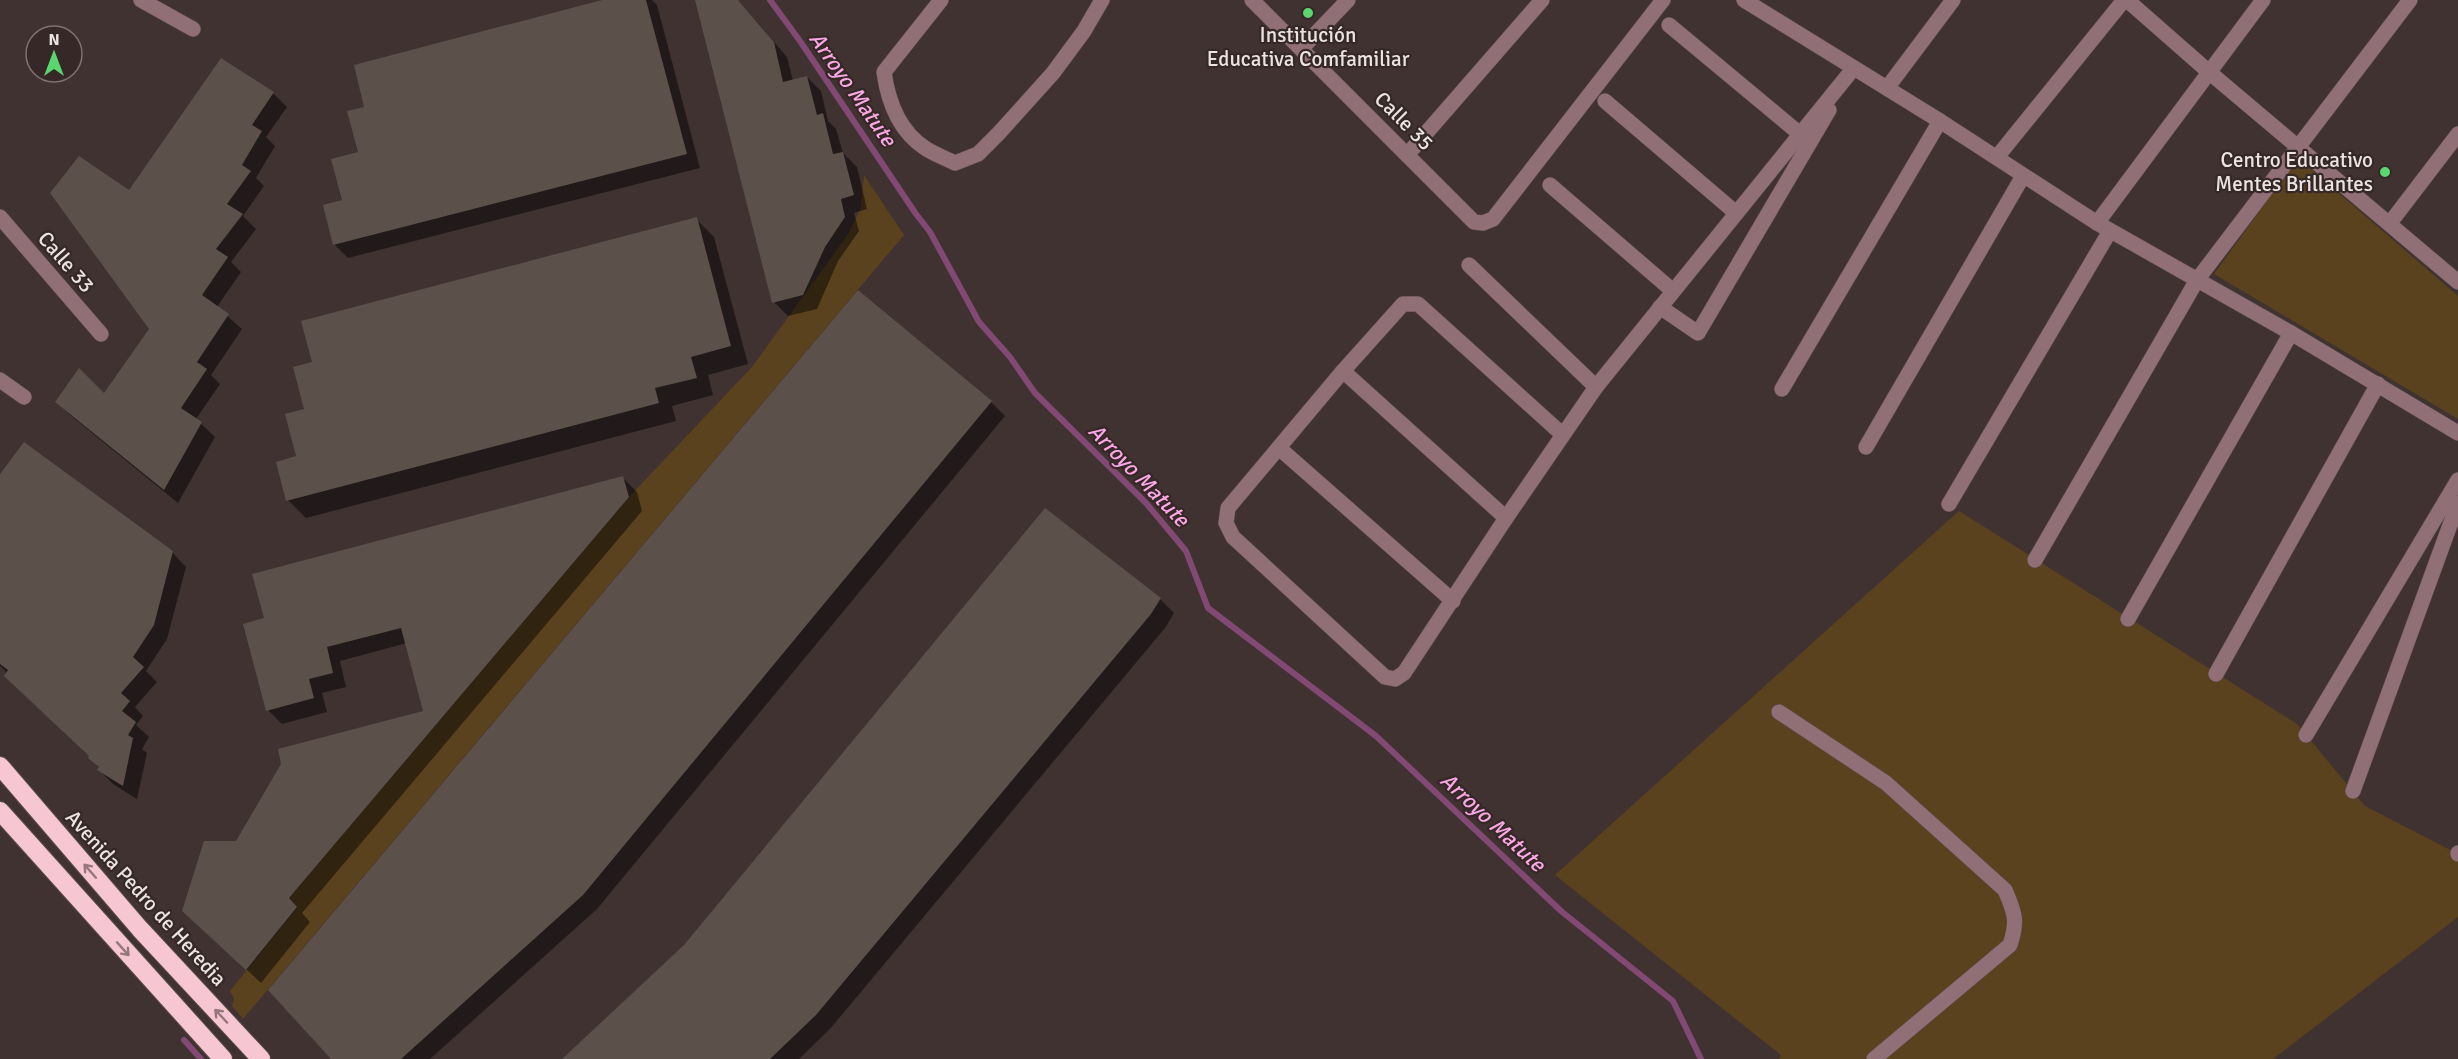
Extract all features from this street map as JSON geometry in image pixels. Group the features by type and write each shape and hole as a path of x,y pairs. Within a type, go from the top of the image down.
{"highway":[{"name":"Avenida Pedro de Heredia","path":"0,766 140,929 261,1059"},
{"path":"0,812 223,1059"}],"street":[{"path":"141,0 193,29"},
{"path":"941,0 884,72 890,102 898,121 924,148 955,163 978,154 999,133 1053,72 1084,31 1102,0"},
{"name":"Calle 35","path":"1252,0 1474,222 1483,223 1493,219 1663,0"},
{"path":"1302,48 1348,0"},
{"path":"1407,155 1542,0"},
{"path":"1744,0 1940,121 2104,227 2291,333 2458,433"},
{"path":"1887,88 1953,0"},
{"path":"1997,157 2125,0 2458,282"},
{"path":"1949,504 2075,287 2104,227 2209,72 2264,0"},
{"path":"2035,560 2197,280 2410,0"},
{"path":"1669,25 1800,134"},
{"path":"1563,435 1418,304 1403,304 1343,371 1228,508 1226,523 1233,537 1385,677 1395,679 1404,673 1596,387 1853,69"},
{"path":"1660,307 1698,333 1853,69"},
{"path":"1605,101 1736,213"},
{"path":"1782,389 1940,121"},
{"path":"2390,223 2458,134"},
{"path":"1866,447 2023,176"},
{"path":"1550,185 1673,291"},
{"name":"Calle 33","path":"0,217 101,334"},
{"path":"1469,265 1596,387"},
{"path":"2128,619 2291,333"},
{"path":"1343,371 1506,518"},
{"path":"0,380 24,397"},
{"path":"2216,674 2378,384"},
{"path":"1279,448 1453,601"},
{"path":"2306,735 2458,480"},
{"path":"2353,791 2458,502"},
{"path":"1779,712 1886,783 2005,890 2015,911 2016,927 2010,945 1874,1059"}],"shaded area":[{"path":"2298,158 2458,296 2458,419 2214,274"},
{"path":"864,175 904,235 243,1019 232,1006 234,998 230,991 297,908 289,898 629,497 752,367 849,233 861,207"},
{"path":"1959,511 2297,724 2365,806 2458,854 2458,917 2273,1059 1779,1059 1781,1055 1555,875"}],"building":[{"path":"602,0 646,0 687,154 333,245 323,205 342,200 331,159 358,152 347,111 364,107 354,65"},
{"path":"695,0 738,0 774,42 783,82 807,76 817,115 823,113 833,154 843,152 854,195 841,199 845,217 825,247 803,295 772,303"},
{"path":"221,58 274,92 252,125 262,131 242,165 251,171 227,204 243,214 216,249 228,257 202,295 229,314 197,362 207,369 181,408 202,422 164,490 55,402 79,368 104,393 149,329 50,193 79,156 129,190"},
{"path":"697,217 731,346 691,357 697,378 655,388 659,403 286,501 276,462 296,456 285,414 304,409 293,367 312,362 301,321"},
{"path":"858,290 992,401 583,895 401,1059 331,1059 268,990"},
{"path":"24,442 173,551 154,625 133,657 144,667 121,693 130,701 122,711 136,722 128,735 133,738 123,786 97,770 99,767 88,758 89,756 4,676 8,670 0,664 0,474"},
{"path":"623,476 629,497 289,898 297,907 246,970 182,911 204,841 236,841 281,764 278,749 423,711 401,628 327,647 333,673 309,679 314,698 266,711 243,624 264,618 252,574"},
{"path":"1045,508 1161,598 1151,614 816,1015 770,1059 562,1059 684,945"}],"waterway":[{"name":"Arroyo Matute","path":"770,0 930,232 979,322 1010,357 1035,393 1146,503 1186,551 1208,608 1376,736 1561,911 1673,1001 1701,1059"},
{"path":"184,1040 201,1059"}],"place":[{"name":"Institución Educativa Comfamiliar","path":"1308,13"},
{"name":"Centro Educativo Mentes Brillantes","path":"2385,172"}]}
